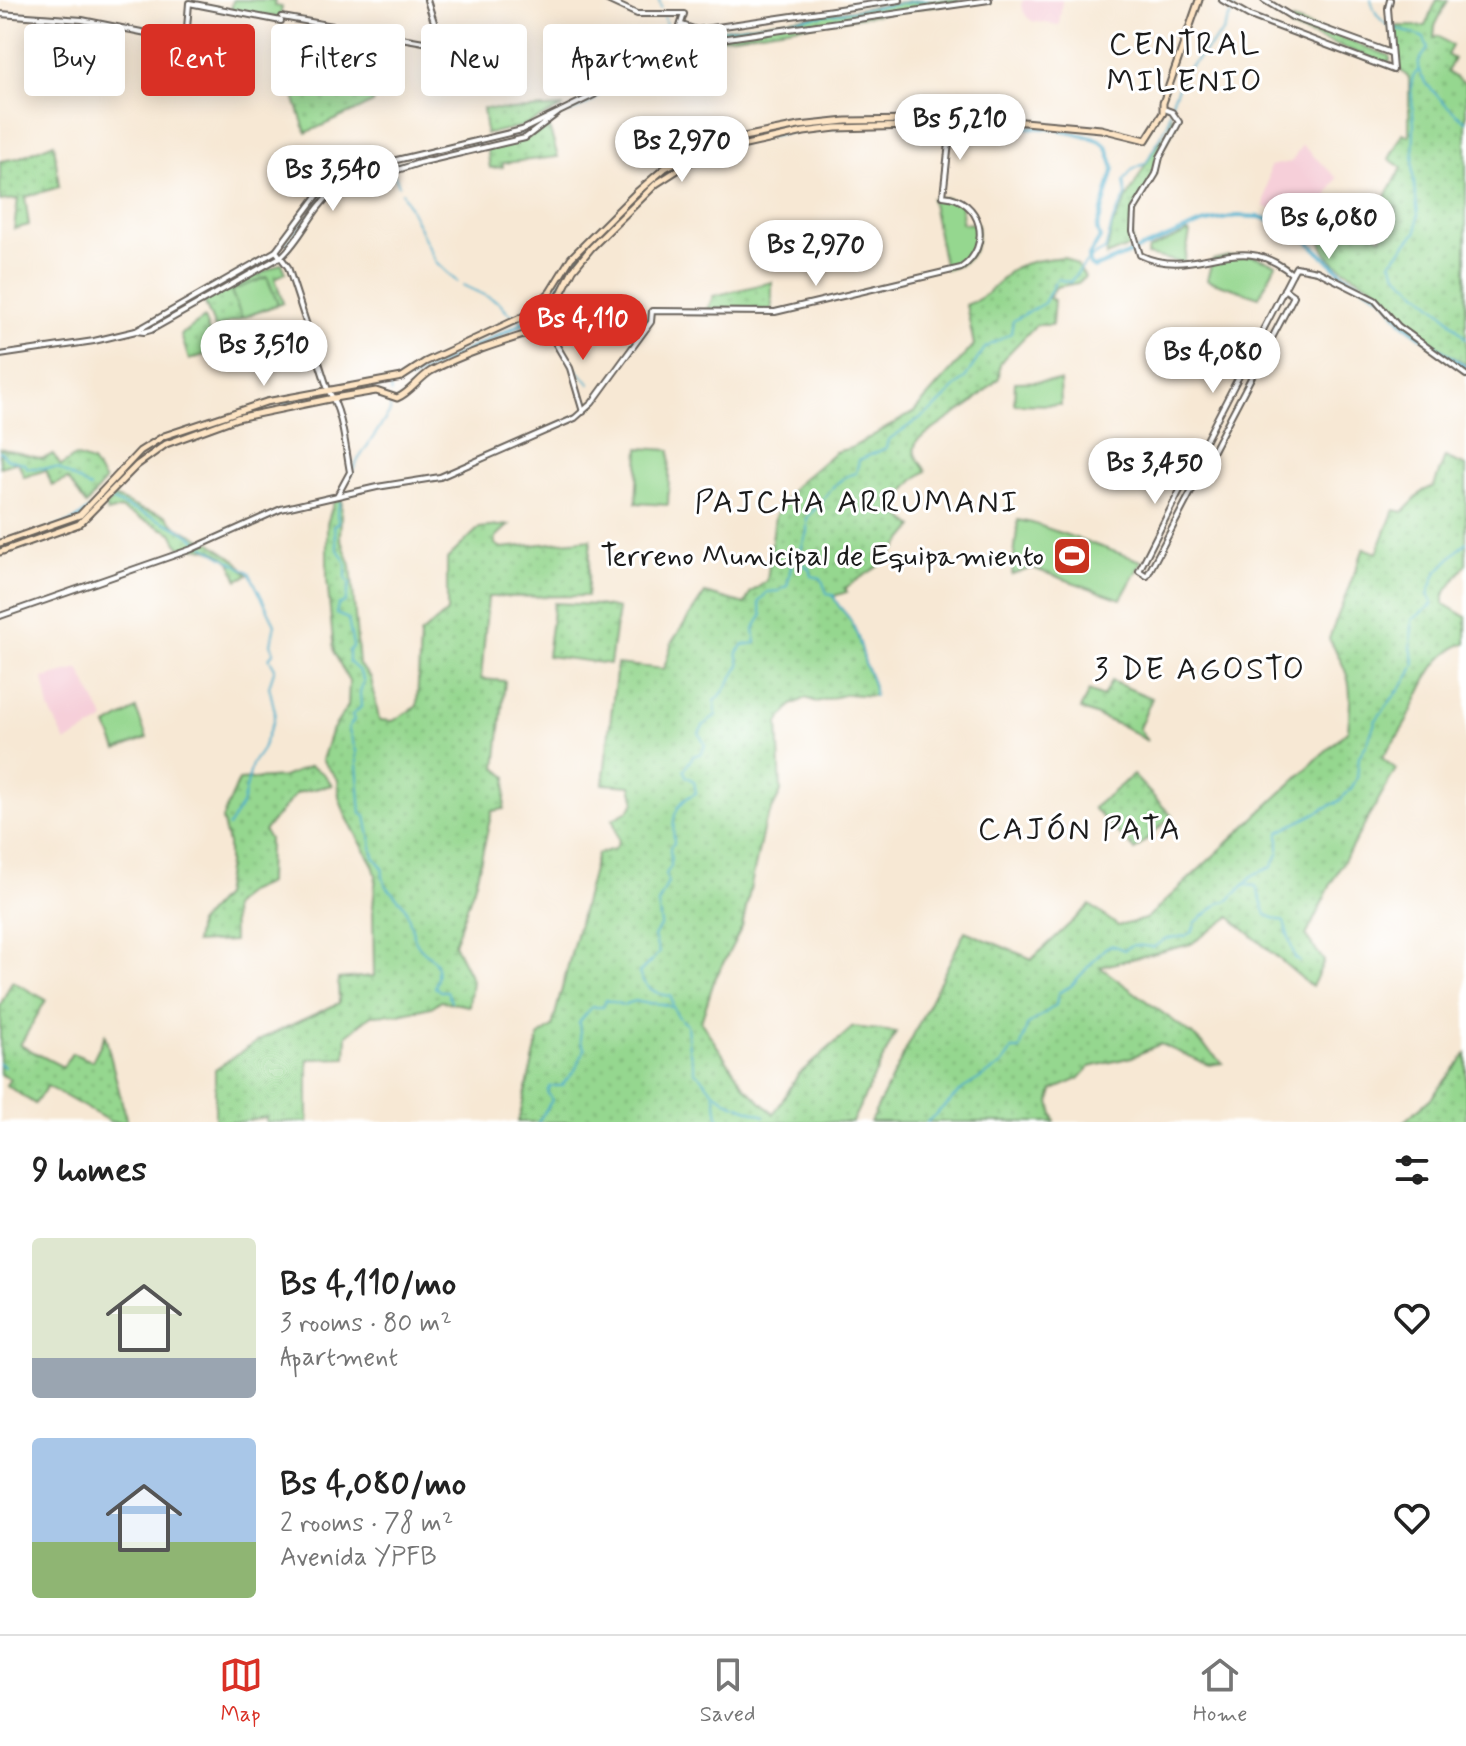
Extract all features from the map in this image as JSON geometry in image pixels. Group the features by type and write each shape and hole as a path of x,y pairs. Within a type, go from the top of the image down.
{"main road":[{"path":"0,543 73,518 158,448 237,418 376,391 397,398 431,371 470,353 546,327 573,270 592,247 656,184 711,151 820,130 967,124 991,119 1090,128 1146,140 1168,111 1163,103 1199,0"},
{"path":"0,552 73,527 86,519 140,451 164,436 241,409 402,377 425,362 529,314 542,302 571,258 613,215 665,168 698,151 745,136 833,122 967,124"},
{"path":"542,302 554,309"}],"street":[{"path":"607,0 637,14 684,14 682,24"},
{"path":"727,26 900,0"},
{"path":"727,38 989,0"},
{"path":"1222,0 1250,16 1393,70 1390,0"},
{"path":"1264,0 1292,17 1391,53"},
{"path":"0,14 82,20 186,41 189,3 435,44 429,3"},
{"path":"0,355 94,341 136,331 276,251 326,184 438,148 522,130 592,96"},
{"path":"1168,111 1179,122 1160,157 1156,174 1134,210 1133,231 1143,257 1182,264 1245,253 1272,259 1292,274"},
{"path":"136,331 151,330 282,256 334,191 419,163 525,138 559,112"},
{"path":"0,616 192,549 271,512 440,477 553,428 583,412 592,403 651,322 652,311 775,312 961,268 975,255 981,231 975,214 967,204 943,196 951,125"},
{"path":"276,251 289,270 328,390 334,398 350,472 337,496"},
{"path":"1284,289 1294,296 1147,576 1139,571 1284,289 1296,267 1317,271 1375,300 1398,326 1466,375"},
{"path":"546,327 567,361 583,412"},
{"path":"1144,561 1150,570"}],"shaded area":[{"path":"1023,0 1062,0 1059,25 1032,21 1021,6"},
{"path":"1302,145 1337,178 1311,228 1280,211 1264,207 1270,166 1291,162"},
{"path":"79,669 105,720 66,742 49,709 43,678"}],"green space":[{"path":"233,0 275,0 274,6 282,7 280,18 231,10"},
{"path":"918,0 959,0 727,37 727,28"},
{"path":"1437,0 1448,0 1435,26 1434,38 1438,36 1452,46 1447,55 1454,59 1447,72 1466,84 1466,365 1416,331 1381,292 1337,264 1324,250 1321,241 1335,213 1381,238 1397,208 1383,201 1402,168 1389,159 1403,133 1409,136 1409,78 1396,66 1397,26 1425,26"},
{"path":"1293,20 1390,56 1390,61 1388,64 1290,28"},
{"path":"294,96 374,96 373,103 306,133"},
{"path":"564,107 520,127 486,134 483,108"},
{"path":"1172,117 1176,121 1173,130 1157,157 1153,174 1133,213 1133,245 1106,256 1112,226 1154,149 1170,129"},
{"path":"549,127 558,157 503,163 503,167 490,168 487,148 524,140"},
{"path":"54,143 59,187 25,197 29,225 14,229 18,199 0,201 0,161 18,158"},
{"path":"931,198 946,198 961,204 962,223 977,224 972,254 961,264 945,270"},
{"path":"1188,232 1184,263 1147,255 1149,249"},
{"path":"1254,256 1276,264 1259,297 1207,280 1212,260"},
{"path":"1064,257 1077,265 1085,277 1078,283 1056,287 1049,298 1054,300 1052,325 1036,325 1003,359 999,378 972,403 918,440 915,453 926,471 890,508 914,527 885,562 845,588 847,592 834,596 856,632 874,686 874,696 847,694 816,702 806,698 792,705 778,723 781,792 764,825 742,927 714,981 701,1022 745,1087 774,1114 798,1075 853,1027 896,1032 852,1122 518,1122 539,1036 552,1027 597,854 614,849 619,842 613,819 628,811 635,802 631,786 603,784 617,664 664,669 672,642 705,593 745,604 750,593 767,581 775,516 795,486 835,452 851,448 914,412 974,345 966,305 986,295 1020,265"},
{"path":"282,263 286,273 275,278 283,303 215,328 204,301"},
{"path":"267,277 278,304 242,318 231,291"},
{"path":"772,282 772,310 708,309 713,296"},
{"path":"204,318 216,351 189,360 181,335"},
{"path":"1060,381 1061,405 1014,404 1015,382"},
{"path":"0,448 43,459 53,454 61,466 75,456 92,462 105,481 86,505 68,479 52,486 46,470 24,477 18,462 0,467"},
{"path":"639,448 670,450 668,505 636,503"},
{"path":"1445,457 1466,466 1466,564 1444,595 1444,604 1466,617 1466,643 1444,655 1436,664 1404,726 1382,758 1396,769 1333,880 1306,936 1324,961 1312,987 1230,917 1191,944 1100,967 1194,1036 1222,1063 1209,1065 1160,1044 1132,1057 1090,1067 1079,1079 1053,1090 1050,1102 1055,1122 870,1122 965,931 1032,959 1090,905 1118,926 1146,919 1348,730 1349,682 1330,636 1364,548 1377,553 1394,510 1403,512 1423,491 1434,486"},
{"path":"112,496 142,510 165,515 178,528 211,543 237,561 248,575 238,580 230,562 219,554 199,548 180,548 172,533 120,509 107,512 105,505 110,503"},
{"path":"342,498 340,537 351,565 359,665 371,678 379,720 393,721 417,706 420,635 447,612 447,559 479,528 509,525 496,537 495,544 502,548 591,539 587,596 488,597 481,679 505,681 496,768 507,777 504,809 492,811 476,881 454,944 472,980 469,1006 441,1001 431,1007 399,1014 371,1015 347,1035 346,1058 308,1059 308,1122 266,1122 266,1117 240,1122 215,1122 215,1069 263,1038 339,1003 338,979 374,976 376,875 345,814 339,797 338,780 322,760 331,732 348,706 349,681 334,653 327,578 327,524 334,501"},
{"name":"Terreno Municipal de Equipamiento","path":"1018,520 1142,561 1121,599 1032,568 1012,575"},
{"path":"554,603 618,609 610,664 547,656"},
{"path":"1111,681 1152,698 1139,728 1147,741 1124,727 1080,709 1089,691 1103,697"},
{"path":"136,709 147,738 117,750 107,726"},
{"path":"310,766 324,774 332,785 297,793 264,831 269,839 268,883 245,893 232,907 233,941 195,943 198,923 223,896 228,844 222,819 239,780 283,777"},
{"path":"1133,775 1172,816 1135,850 1093,808"},
{"path":"12,981 46,1000 20,1045 63,1067 72,1053 92,1061 105,1035 127,1122 111,1122 47,1086 35,1104 6,1085 10,1079 0,1074 0,1006"},
{"path":"1466,1054 1466,1122 1403,1122 1431,1098"}],"waterway":[{"path":"659,0 661,8"},
{"path":"727,29 927,0"},
{"path":"764,1116 726,1101 695,1072 687,1025 676,1012 671,996 651,989 639,973 659,953 654,937 661,924 658,904 668,882 666,874 671,866 670,847 674,843 673,827 678,807 696,793 694,781 686,776 684,770 693,756 702,753 705,745 699,733 716,715 715,701 740,665 737,653 743,645 756,643 754,629 762,616 759,602 767,592 779,591 787,586 793,557 801,550 807,532 807,518 841,480 856,473 859,460 886,448 888,440 935,408 965,378 985,348 1011,333 1013,321 1044,303 1057,279 1070,282 1090,258 1105,250 1113,220 1126,196 1124,181 1132,170 1146,163 1168,123 1172,101 1185,72 1223,32 1237,0"},
{"path":"1371,0 1384,23 1424,38 1428,48 1418,63 1423,79 1466,121"},
{"path":"664,17 665,24"},
{"path":"1419,70 1413,76 1411,86 1417,231 1391,262 1397,274 1444,314 1466,339"},
{"path":"569,113 598,96"},
{"path":"946,122 1058,129 1099,140 1107,147 1114,168 1097,229 1100,238 1089,256 1090,265 1094,268 1202,223 1237,216 1260,217 1286,224 1344,275 1385,298 1404,324 1466,368"},
{"path":"716,146 794,130 873,123"},
{"path":"487,141 522,133 539,125"},
{"path":"392,165 481,143"},
{"path":"550,302 577,260 609,223 646,189 686,159"},
{"path":"357,177 382,170"},
{"path":"395,175 399,186"},
{"path":"331,187 350,180"},
{"path":"286,244 327,191"},
{"path":"402,192 436,262 457,282"},
{"path":"463,285 499,302 522,321"},
{"path":"410,379 536,317 544,309"},
{"path":"527,323 534,324"},
{"path":"551,329 575,368 590,384"},
{"path":"391,385 391,393"},
{"path":"331,393 391,385"},
{"path":"282,403 326,394"},
{"path":"342,491 358,460 390,412 390,403"},
{"path":"0,451 7,459 23,463 28,468 58,468 90,488"},
{"path":"113,501 170,525 199,543"},
{"path":"340,502 338,522 334,526 337,548 346,563 346,579 350,583 345,602 338,605 336,614 348,619 353,646 349,651 349,662 364,681 360,692 361,707 352,715 354,720 348,728 356,751 361,814 366,816 374,857 383,868 385,884 405,907 418,945 435,962 435,987 447,991 451,1001"},
{"path":"0,548 73,522 91,509"},
{"path":"927,1122 964,1088 1002,1065 1012,1050 1020,1050 1027,1026 1056,1005 1058,993 1071,986 1105,948 1112,945 1124,950 1133,945 1154,947 1165,939 1192,932 1196,922 1220,903 1229,900 1255,874 1272,867 1279,852 1279,832 1339,801 1351,789 1357,778 1359,756 1376,720 1415,664 1411,648 1412,620 1433,604 1428,594 1436,573 1466,542"},
{"path":"204,546 249,572 275,624 271,644 274,652 269,658 275,668 269,686 275,712 273,722 252,764 242,805 228,827"},
{"path":"795,558 810,569 812,576 821,578 827,593 834,596 850,619 858,636 874,696"},
{"path":"1244,885 1256,886 1266,915 1284,922 1295,958 1300,962"},
{"path":"538,1122 552,1100 547,1092 550,1086 561,1086 575,1070 585,1049 579,1022 592,1007 603,1007 606,1000 623,1005 635,1001 671,1007"},
{"path":"0,1063 4,1067"},
{"path":"714,1094 718,1117 727,1122"}],"place":[{"name":"Terreno Municipal de Equipamiento","path":"1072,556"}],"district":[{"name":"CENTRAL MILENIO","path":"1185,64"},
{"name":"PAJCHA ARRUMANI","path":"857,503"},
{"name":"3 DE AGOSTO","path":"1200,670"},
{"name":"CAJÓN PATA","path":"1080,830"}]}
